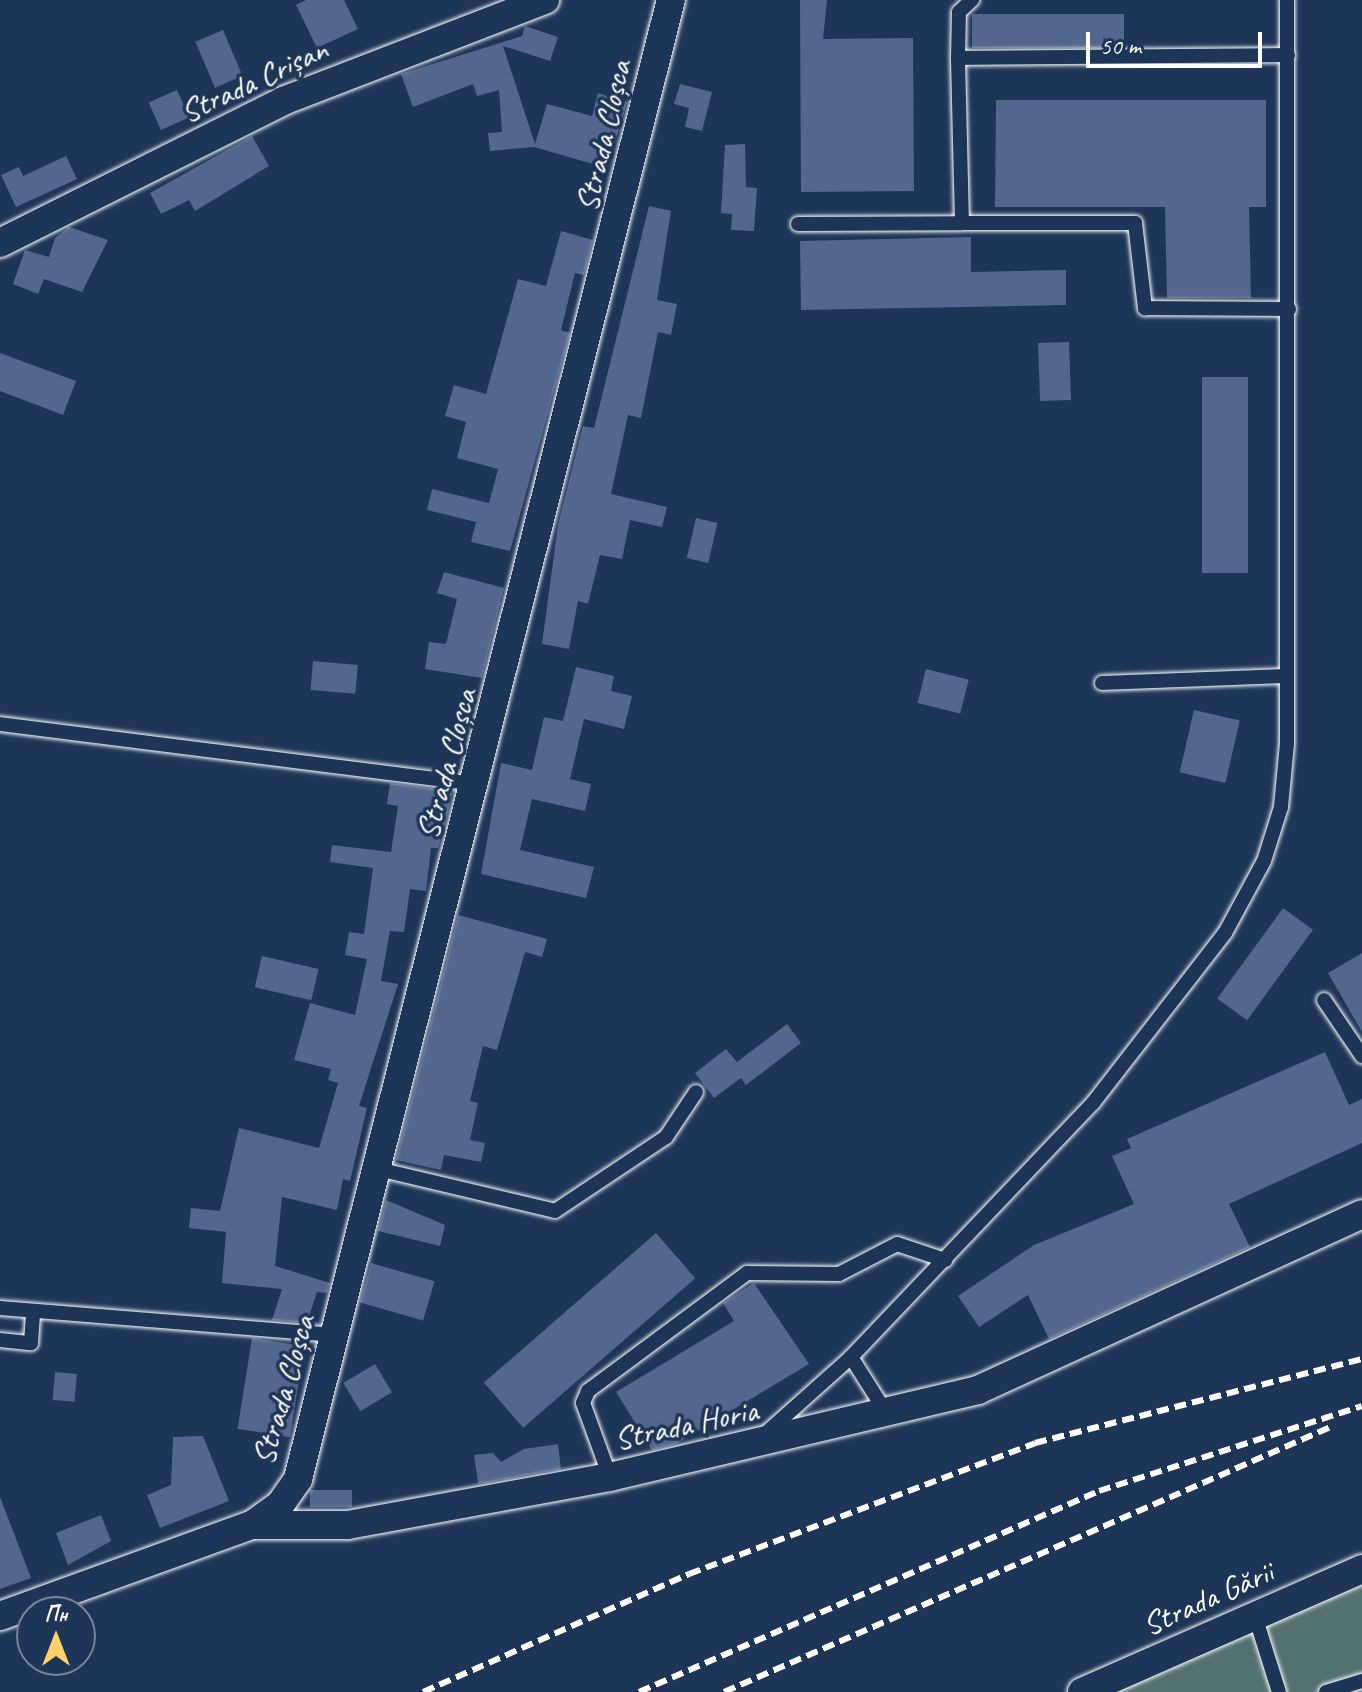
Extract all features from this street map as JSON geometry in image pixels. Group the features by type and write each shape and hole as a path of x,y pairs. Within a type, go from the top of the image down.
{"street":[{"name":"Strada Crișan","path":"0,243 283,101 545,0"},
{"name":"Strada Cloșca","path":"252,1525 280,1505 298,1479 477,784 671,0"},
{"name":"Strada Horia","path":"0,1616 252,1525 348,1525 610,1477 889,1416 1018,1376 1362,1214"},
{"name":"Strada Gării","path":"1082,1692 1362,1569"}],"lane":[{"path":"962,223 959,12 972,0"},
{"path":"752,1446 851,1357 1093,1103 1225,933 1264,861 1281,807 1285,676 1289,309 1287,0"},
{"path":"958,58 1288,55"},
{"path":"798,224 1135,223 1145,308 1289,309"},
{"path":"1102,683 1285,676"},
{"path":"0,724 477,784"},
{"path":"1324,1000 1362,1056"},
{"path":"378,1169 555,1211 666,1137 696,1092"},
{"path":"610,1477 583,1403 588,1391 747,1273 839,1274 897,1244 945,1260"},
{"path":"0,1308 335,1335"},
{"path":"0,1340 31,1343 33,1311"},
{"path":"851,1357 889,1416"},
{"path":"1255,1616 1279,1692"},
{"path":"1326,1692 1362,1681"}],"green space":[{"path":"1362,1585 1362,1692 1105,1692 1259,1629"}],"building":[{"path":"306,0 344,0 358,29 317,48 296,5"},
{"path":"800,0 827,0 823,39 913,38 914,191 801,192"},
{"path":"972,14 1124,14 1124,48 972,48"},
{"path":"525,26 558,37 550,61 503,46 535,144 547,104 592,116 598,93 627,102 607,168 534,147 490,151 488,133 502,132 499,90 477,96 473,84 413,107 401,74 522,36"},
{"path":"223,30 243,76 215,88 195,42"},
{"path":"680,84 712,92 702,131 685,127 689,108 674,104"},
{"path":"177,90 189,117 161,130 149,103"},
{"path":"996,100 1266,100 1266,207 1249,207 1251,298 1167,298 1165,207 995,207"},
{"path":"252,136 269,166 195,211 189,200 161,214 150,193"},
{"path":"745,144 746,187 757,188 754,231 731,230 732,214 721,213 725,145"},
{"path":"66,156 77,179 16,207 1,175 19,167 23,176"},
{"path":"649,206 671,211 657,300 677,304 671,335 658,332 641,418 628,415 611,494 667,507 662,527 630,520 622,559 600,555 588,604 578,601 569,649 542,644 558,525 583,426 594,428"},
{"path":"69,227 108,240 82,292 44,279 38,294 13,284 25,250 49,257 55,238"},
{"path":"561,231 593,240 584,275 575,273 561,330 570,333 510,551 471,542 476,522 427,510 432,489 489,503 498,469 457,458 466,422 445,416 454,385 486,394 518,279 546,286"},
{"path":"971,237 971,272 1066,270 1066,305 801,310 800,241"},
{"path":"1069,342 1071,400 1040,401 1038,343"},
{"path":"0,353 76,381 63,415 0,391"},
{"path":"1202,377 1248,377 1248,573 1202,573"},
{"path":"696,518 717,523 708,563 687,558"},
{"path":"444,572 504,588 482,678 425,669 429,642 446,644 457,599 437,593"},
{"path":"313,661 358,665 355,694 310,690"},
{"path":"576,667 614,676 611,691 632,696 624,729 584,719 570,779 591,784 585,811 532,799 520,850 594,867 586,898 481,874 501,763 532,770 544,717 563,721"},
{"path":"926,669 969,680 960,714 918,703"},
{"path":"1194,710 1240,721 1225,783 1180,772"},
{"path":"390,783 452,791 448,813 438,848 431,848 426,891 410,889 404,932 390,931 381,981 398,984 359,1106 367,1108 350,1181 343,1179 337,1210 282,1197 275,1266 330,1283 327,1293 317,1292 307,1323 272,1320 282,1289 222,1283 226,1232 189,1228 191,1208 220,1211 239,1128 319,1148 338,1083 328,1080 331,1069 294,1060 310,1003 355,1015 367,959 345,955 349,932 364,934 373,868 330,862 332,845 391,852 398,806 387,804"},
{"path":"1283,908 1313,930 1247,1020 1217,999"},
{"path":"458,915 547,939 542,957 525,952 497,1050 483,1046 470,1101 478,1103 470,1140 485,1143 481,1162 444,1155 441,1170 396,1160"},
{"path":"1362,953 1362,1032 1328,973"},
{"path":"262,956 319,969 311,1000 255,987"},
{"path":"787,1024 801,1043 746,1085 741,1078 714,1098 695,1073 726,1049 737,1062"},
{"path":"1325,1052 1349,1105 1362,1099 1362,1143 1229,1204 1250,1247 1049,1339 1028,1295 979,1327 958,1296 1034,1245 1134,1204 1112,1156 1131,1148 1127,1139"},
{"path":"386,1200 445,1225 440,1246 378,1231"},
{"path":"656,1233 695,1278 523,1428 484,1383"},
{"path":"371,1263 434,1281 423,1321 360,1302"},
{"path":"754,1283 809,1364 676,1444 652,1450 616,1392 734,1321 723,1303"},
{"path":"252,1338 304,1346 290,1437 238,1429"},
{"path":"375,1364 392,1392 360,1411 343,1383"},
{"path":"55,1372 77,1374 74,1402 53,1400"},
{"path":"203,1436 229,1501 160,1528 147,1495 171,1485 173,1437"},
{"path":"558,1444 561,1469 478,1484 474,1455 493,1453 501,1462 524,1449"},
{"path":"310,1490 352,1490 352,1507 310,1507"},
{"path":"0,1497 31,1578 0,1589"},
{"path":"101,1515 111,1541 68,1565 56,1533"}],"railway":[{"path":"423,1692 689,1574 1035,1443 1362,1359"},
{"path":"639,1692 1099,1491 1362,1406"},
{"path":"724,1692 1333,1426"}]}
